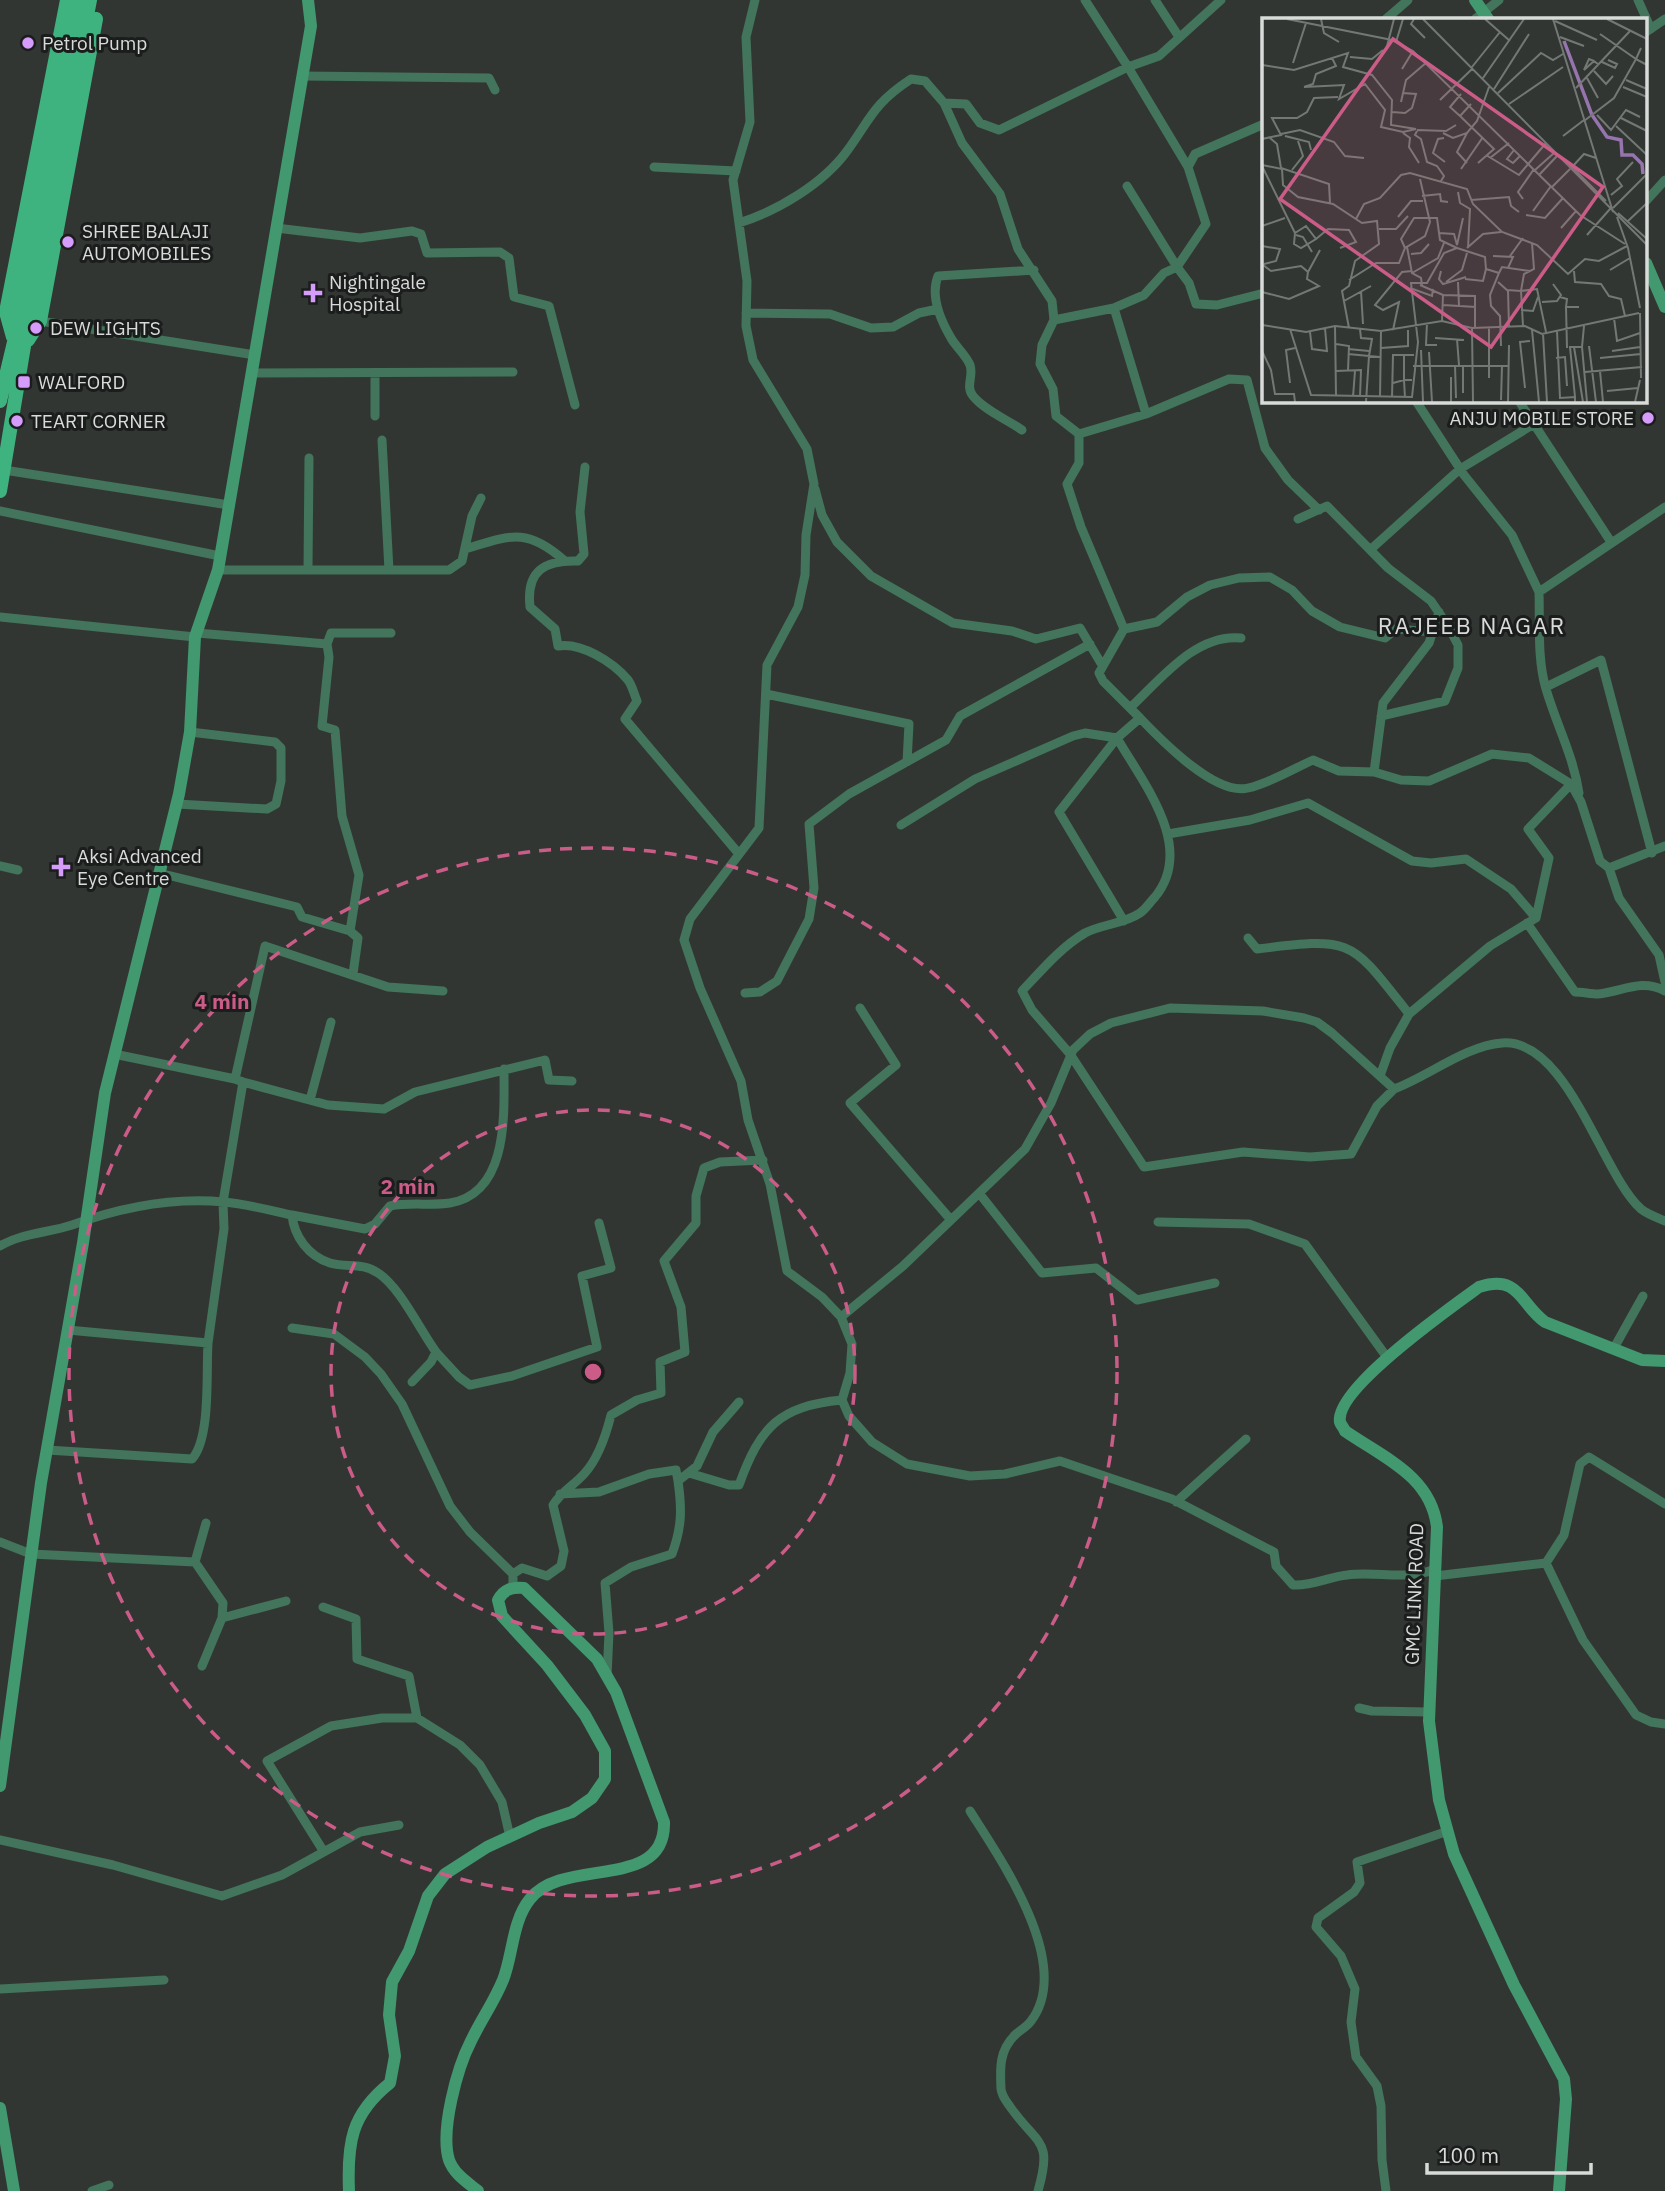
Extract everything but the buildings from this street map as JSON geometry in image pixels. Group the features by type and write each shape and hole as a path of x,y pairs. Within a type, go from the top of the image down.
{"main road":[{"path":"0,491 19,344 19,315 67,0"},
{"path":"0,401 19,344 19,315 79,0"},
{"path":"19,315 90,0"},
{"path":"19,315 99,0"}],"street":[{"path":"0,1786 31,1554 105,1093 177,804 190,732 196,636 218,570 311,26 308,0"},
{"path":"755,0 746,37 750,122 733,180 747,281 746,313 752,359 807,449 822,515 837,542 871,576 919,605 953,623 1012,631 1036,639 1080,628 1102,665"},
{"path":"1054,320 1114,308 1144,295 1164,273 1177,267 1206,223 1188,167 1129,67 1085,0"},
{"path":"1155,0 1179,37"},
{"path":"944,103 966,104 980,123 999,130 1129,67 1159,56 1221,0"},
{"path":"1387,18 1408,0"},
{"path":"1480,12 1499,0"},
{"path":"1638,0 1644,18"},
{"path":"1648,31 1665,19"},
{"path":"302,76 489,78 495,90"},
{"path":"739,223 777,207 818,180 846,153 864,120 889,94 911,79 925,81 944,103 962,143 1000,194 1018,249 1052,301 1054,320 1042,345 1040,364 1053,389 1056,416 1079,434"},
{"path":"1188,167 1195,153 1262,125"},
{"path":"654,167 736,171"},
{"path":"1648,199 1665,180"},
{"path":"1127,186 1189,283 1196,304 1217,306 1262,294"},
{"path":"276,228 360,237 412,231 421,234 427,253 500,252 509,258 514,297 549,306 575,405"},
{"path":"1648,268 1665,307"},
{"path":"1023,430 973,396 968,386 972,373 969,362 951,338 938,309 934,286 938,276 1034,270"},
{"path":"1114,308 1146,414"},
{"path":"746,313 830,314 870,328 893,327 919,313 938,309"},
{"path":"19,315 254,355"},
{"path":"251,373 513,372"},
{"path":"375,373 375,416"},
{"path":"1079,434 1146,414 1229,379 1247,380 1265,448 1287,481 1319,510"},
{"path":"1417,402 1460,469 1512,535 1539,592 1540,646 1545,687 1574,760 1581,802 1600,861 1609,868 1619,898 1659,955 1665,982"},
{"path":"1520,402 1612,542"},
{"path":"1370,550 1460,469 1534,424"},
{"path":"1079,434 1079,463 1067,484 1081,527 1124,629"},
{"path":"382,440 389,570"},
{"path":"308,569 309,458"},
{"path":"585,467 580,512 584,554 578,561 565,561 542,568 532,576 528,592 530,607 555,629 558,646 567,644 604,658 629,681 637,701 625,719 739,854"},
{"path":"4,470 229,505"},
{"path":"814,484 806,536 805,575 798,607 767,665 760,828 690,919 684,940 700,988 741,1081 748,1120 763,1160 787,1271 822,1297 841,1317 852,1344 850,1373 842,1400 849,1416 872,1442 907,1464 970,1476 1005,1474 1060,1461 1177,1502 1274,1552 1276,1566 1293,1585 1309,1586 1343,1575 1368,1573 1418,1576 1435,1572 1546,1563"},
{"path":"218,570 449,570 462,561 472,516 481,498"},
{"path":"1298,520 1327,506 1370,550 1431,601 1458,645 1458,668 1445,701 1381,716"},
{"path":"1539,592 1665,507"},
{"path":"0,511 220,556"},
{"path":"465,549 501,538 533,538 543,541 565,561"},
{"path":"1433,632 1396,629 1385,638 1340,627 1311,611 1292,590 1270,577 1239,578 1210,585 1187,597 1157,622 1124,629 1099,673 1102,681 1140,718 1200,772 1219,783 1245,789 1313,760 1339,771 1374,772 1401,780 1429,781 1492,754 1529,758 1572,784 1581,802"},
{"path":"1374,772 1383,704 1415,666 1433,632 1439,612"},
{"path":"0,617 196,636 327,644"},
{"path":"350,931 359,875 342,816 335,730 322,726 329,657 327,644 331,633 391,633"},
{"path":"1130,708 1186,657 1208,642 1230,637 1241,638"},
{"path":"745,993 761,992 777,981 809,919 814,888 809,824 849,794 946,740 960,716 1090,644"},
{"path":"1545,687 1601,660 1652,853"},
{"path":"766,694 909,724 907,762"},
{"path":"1124,921 1059,812 1116,738 1140,718"},
{"path":"177,804 267,809 276,804 281,780 281,748 275,742 190,732"},
{"path":"901,825 975,779 1073,736 1085,733 1116,738 1155,803 1168,834 1172,862 1167,883 1142,911 1124,921 1086,933 1055,957 1022,991 1032,1010 1070,1054 1144,1167 1243,1152 1310,1157 1351,1154 1377,1107 1394,1089 1485,1047 1505,1043 1531,1051 1574,1095 1604,1153 1641,1209 1665,1221"},
{"path":"1380,1076 1390,1048 1409,1014 1490,946 1531,921 1549,859 1528,830 1572,784"},
{"path":"1168,834 1250,820 1308,803 1412,861 1431,863 1466,859 1511,889 1575,992 1599,994 1629,985 1657,987 1665,991"},
{"path":"1609,868 1665,846"},
{"path":"0,866 18,870"},
{"path":"159,873 297,907 302,918 350,931 358,937 353,974"},
{"path":"1248,938 1257,949 1301,943 1326,943 1347,948 1370,963 1409,1014"},
{"path":"47,1450 192,1459 199,1451 208,1343 224,1229 223,1202 239,1081 265,946 388,987 443,991"},
{"path":"860,1008 896,1065 850,1102 951,1220"},
{"path":"841,1317 903,1266 1025,1149 1037,1131 1070,1054 1090,1034 1111,1023 1170,1008 1263,1011 1317,1022 1394,1089"},
{"path":"310,1100 331,1022"},
{"path":"114,1054 239,1081 328,1105 384,1109 415,1092 545,1060 549,1080 572,1081"},
{"path":"0,1245 87,1218 162,1202 223,1202 365,1229 376,1224 390,1206 453,1203 473,1193 492,1176 505,1114 504,1069"},
{"path":"349,2191 347,2158 354,2123 377,2093 390,2083 395,2056 388,2015 392,1982 409,1951 428,1896 445,1874 510,1837 572,1812 592,1798 605,1779 606,1751 585,1715 547,1665 502,1616 498,1600 522,1567 547,1576 561,1566 564,1551 553,1505 560,1494 585,1474 602,1444 611,1415 637,1400 662,1393 660,1362 685,1352 681,1307 663,1261 696,1223 696,1196 704,1168 720,1162 763,1160"},
{"path":"979,1193 1042,1273 1096,1268 1137,1300 1215,1283"},
{"path":"292,1215 293,1231 307,1249 330,1263 360,1265 378,1273 393,1287 436,1352 470,1385 512,1376 597,1347 582,1276 611,1268 599,1223"},
{"path":"1158,1222 1249,1224 1305,1244 1386,1356"},
{"name":"GMC LINK ROAD","path":"1559,2191 1566,2099 1564,2079 1514,1985 1454,1854 1439,1800 1429,1712 1437,1527 1435,1507 1427,1492 1410,1475 1345,1431 1340,1421 1343,1408 1386,1356 1479,1287 1495,1282 1508,1284 1521,1295 1534,1314 1545,1322 1642,1360 1665,1361"},
{"path":"1614,1348 1643,1296"},
{"path":"292,1328 334,1334 365,1357 381,1374 401,1404 450,1506 513,1580 549,1610 597,1659 616,1692 664,1822 664,1841 653,1857 545,1887 529,1900 516,1931 504,1978 470,2042 455,2087 447,2134 449,2160 458,2175 478,2191"},
{"path":"68,1330 208,1343"},
{"path":"412,1382 431,1362 436,1352"},
{"path":"689,1473 719,1483 739,1485 756,1442 774,1420 795,1409 842,1400"},
{"path":"678,1481 697,1466 713,1432 739,1402"},
{"path":"1177,1502 1246,1439"},
{"path":"1546,1563 1564,1535 1580,1464 1585,1458 1603,1463 1665,1504"},
{"path":"560,1494 599,1492 649,1474 677,1471 682,1504 681,1529 672,1553 631,1567 605,1583 609,1633 607,1678"},
{"path":"195,1562 206,1523"},
{"path":"0,1542 31,1554 195,1562"},
{"path":"195,1562 223,1602 222,1618 202,1666"},
{"path":"1546,1563 1583,1640 1636,1715 1651,1722 1665,1724"},
{"path":"222,1618 286,1601"},
{"path":"323,1606 356,1619 357,1659 409,1676 417,1718"},
{"path":"1359,1708 1391,1712 1429,1712"},
{"path":"324,1852 267,1762 331,1726 382,1718 417,1718 460,1745 480,1765 502,1802 510,1837"},
{"path":"970,1811 1007,1875 1043,1950 1041,1998 1031,2021 1001,2053 1001,2094 1045,2148 1045,2166 1038,2191"},
{"path":"0,1840 113,1865 222,1896 282,1875 360,1832 399,1825"},
{"path":"1386,2191 1381,2106 1377,2086 1356,2057 1354,2045 1351,2022 1355,1989 1341,1956 1316,1927 1318,1918 1354,1892 1360,1884 1357,1862 1448,1832"},
{"path":"0,1989 164,1980"},
{"path":"0,2108 3,2149 14,2191"},
{"path":"92,2191 108,2185"}],"place":[{"name":"Petrol Pump","path":"28,43"},
{"name":"SHREE BALAJI AUTOMOBILES","path":"68,242"},
{"name":"Nightingale Hospital","path":"313,293"},
{"name":"DEW LIGHTS","path":"36,328"},
{"name":"WALFORD","path":"24,382"},
{"name":"ANJU MOBILE STORE","path":"1648,418"},
{"name":"TEART CORNER","path":"17,421"},
{"name":"Aksi Advanced Eye Centre","path":"61,867"}],"district":[{"name":"RAJEEB NAGAR","path":"1472,625"}]}
